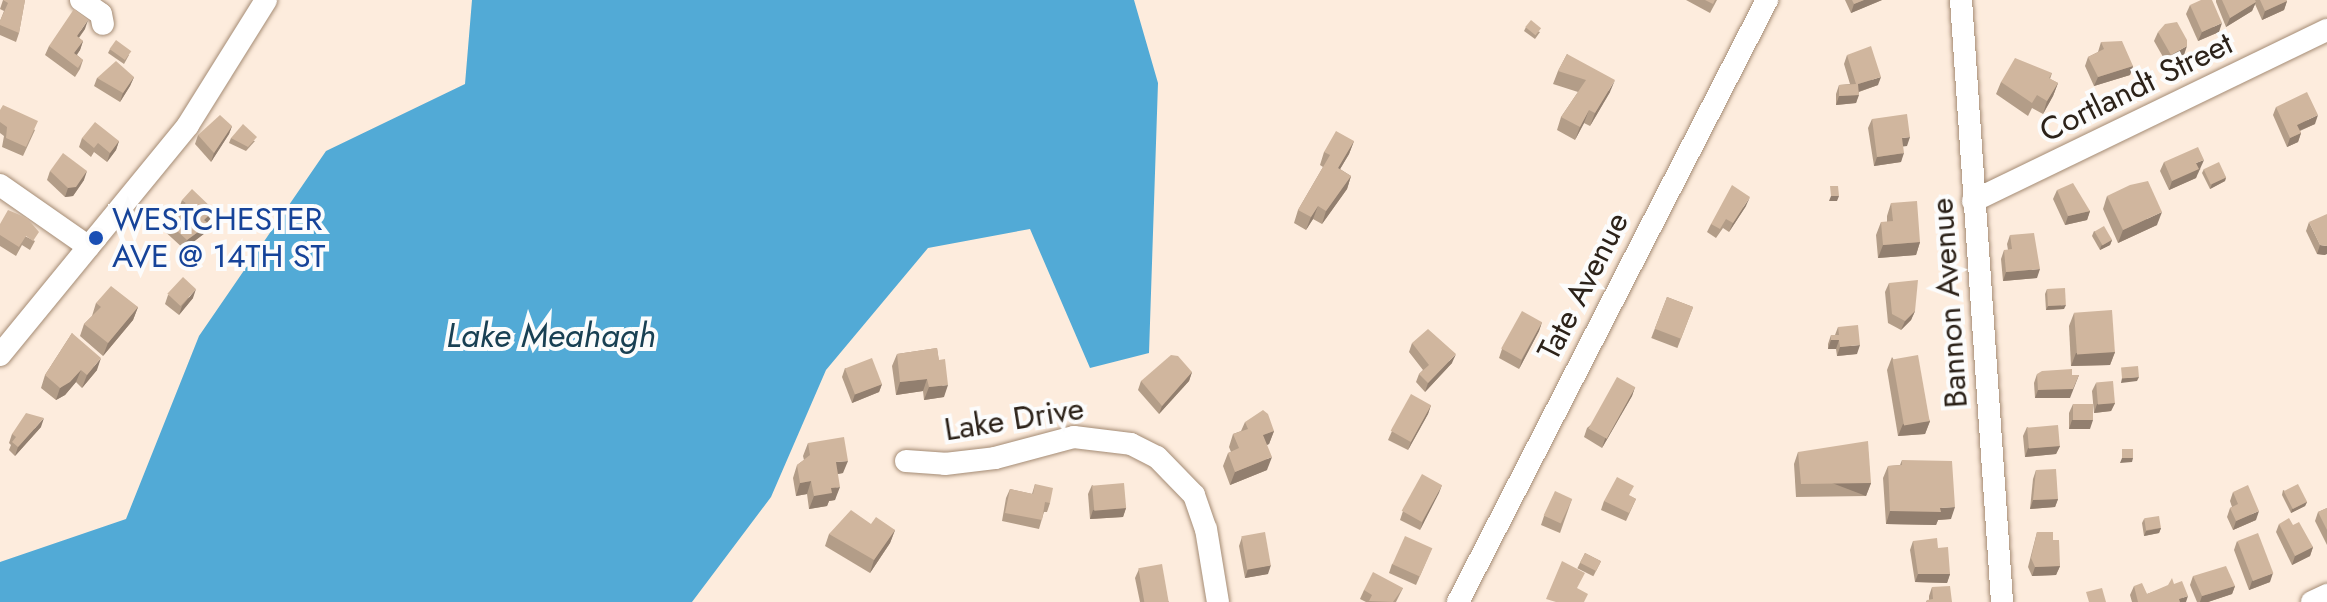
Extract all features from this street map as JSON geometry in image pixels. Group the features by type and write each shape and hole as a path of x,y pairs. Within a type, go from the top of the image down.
{"street":[{"path":"81,0 101,14 103,24"},
{"path":"0,355 188,125 266,0"},
{"name":"Tate Avenue","path":"1458,602 1767,0"},
{"name":"Bannon Avenue","path":"1961,0 2002,602"},
{"name":"Cortlandt Street","path":"1973,201 2327,30"},
{"path":"0,185 89,247"},
{"name":"Lake Drive","path":"906,461 945,464 995,458 1074,437 1131,444 1157,457 1194,495 1206,529 1218,602"},
{"path":"2312,602 2327,595"}],"water":[{"name":"Lake Meahagh","path":"472,0 1134,0 1158,83 1149,353 1090,368 1030,229 928,248 826,370 771,497 692,602 0,602 0,562 126,519 199,336 326,151 465,84"}],"building":[{"path":"3,0 25,0 19,33 0,25 8,3"},
{"path":"2201,0 2212,0 2222,23 2202,32 2190,5"},
{"path":"2222,0 2255,0 2256,2 2230,18"},
{"path":"2260,0 2286,0 2287,1 2265,11"},
{"path":"74,9 88,20 77,36 83,41 74,53 83,60 78,68 49,46"},
{"path":"1531,20 1541,28 1535,35 1525,27"},
{"path":"2177,22 2187,46 2171,55 2158,32 2165,24"},
{"path":"116,40 131,51 125,60 110,49"},
{"path":"2122,41 2133,66 2098,77 2088,57 2104,49 2101,42"},
{"path":"1871,46 1881,77 1858,84 1859,95 1839,96 1839,85 1856,84 1847,55"},
{"path":"1567,54 1615,80 1595,113 1589,110 1580,127 1561,117 1586,80 1558,71"},
{"path":"2015,58 2052,73 2049,78 2058,83 2047,101 2037,95 2032,103 2001,82"},
{"path":"116,61 134,77 123,93 97,78"},
{"path":"2307,92 2318,115 2297,125 2301,133 2290,138 2276,107"},
{"path":"3,105 38,121 26,147 6,138 7,127 0,122"},
{"path":"1907,114 1910,137 1902,138 1904,153 1877,157 1872,119"},
{"path":"220,115 232,126 214,153 198,135"},
{"path":"95,122 119,141 110,153 98,143 94,148 82,138"},
{"path":"243,124 257,137 248,147 231,138"},
{"path":"1336,131 1354,141 1338,168 1351,176 1326,211 1318,206 1311,217 1298,210 1330,155 1324,152"},
{"path":"2198,147 2204,160 2196,163 2199,169 2172,181 2164,162"},
{"path":"63,153 87,171 76,187 68,188 50,171"},
{"path":"2219,162 2226,177 2211,185 2204,169"},
{"path":"2148,181 2162,212 2123,230 2107,196 2130,185"},
{"path":"2073,183 2090,211 2068,216 2057,190"},
{"path":"1732,185 1750,197 1733,223 1726,219 1720,229 1711,224"},
{"path":"1830,186 1838,186 1839,196 1831,196"},
{"path":"192,189 214,210 204,220 209,224 187,240 164,219 186,203 182,200"},
{"path":"1917,201 1920,242 1883,245 1881,222 1893,221 1891,203"},
{"path":"8,210 27,218 39,232 33,241 26,236 19,247 0,235 0,224"},
{"path":"2327,214 2327,246 2320,245 2309,222"},
{"path":"2104,226 2112,240 2102,245 2094,232"},
{"path":"2034,233 2040,269 2006,272 2004,250 2012,249 2010,235"},
{"path":"183,277 196,289 180,306 167,294"},
{"path":"1918,280 1915,311 1905,321 1892,314 1889,283"},
{"path":"111,286 138,307 108,343 84,324 101,307 96,303"},
{"path":"2065,288 2066,305 2048,306 2047,289"},
{"path":"1667,297 1693,307 1681,339 1655,329"},
{"path":"2112,310 2115,352 2077,355 2074,313"},
{"path":"1522,311 1542,322 1521,360 1501,349"},
{"path":"1858,325 1860,345 1840,347 1839,340 1831,340 1831,335 1839,335 1838,327"},
{"path":"1428,329 1456,354 1428,383 1419,374 1429,365 1412,343"},
{"path":"72,333 101,358 87,375 81,370 60,388 45,375"},
{"path":"937,348 939,360 945,359 948,385 929,387 927,379 900,382 897,354"},
{"path":"1171,355 1178,356 1192,372 1162,406 1141,381"},
{"path":"1918,355 1930,421 1904,425 1892,360"},
{"path":"872,358 882,384 855,395 845,368"},
{"path":"2138,366 2139,377 2122,378 2121,367"},
{"path":"2072,369 2072,375 2079,375 2073,389 2038,390 2037,374"},
{"path":"1617,377 1635,387 1607,439 1588,429"},
{"path":"2113,381 2115,403 2098,404 2096,382"},
{"path":"1411,394 1431,405 1411,442 1391,431"},
{"path":"2073,404 2093,404 2093,420 2073,420"},
{"path":"1263,410 1268,414 1274,431 1263,435 1272,457 1235,472 1228,453 1239,448 1233,434 1248,429 1245,422"},
{"path":"26,413 44,418 18,447 12,442 16,437 12,434"},
{"path":"2058,425 2060,446 2029,449 2027,428"},
{"path":"844,437 848,461 836,462 840,487 831,488 832,493 814,496 811,481 800,483 797,465 810,455 808,443"},
{"path":"1868,441 1871,483 1801,484 1798,452"},
{"path":"2122,449 2133,449 2133,458 2122,458"},
{"path":"1902,460 1952,461 1955,507 1940,508 1941,512 1890,511 1888,466 1902,465"},
{"path":"2056,469 2058,499 2033,500 2036,470"},
{"path":"1422,474 1442,485 1422,522 1402,511"},
{"path":"1617,477 1634,486 1629,495 1636,499 1629,513 1604,501"},
{"path":"1124,483 1126,508 1094,511 1092,486"},
{"path":"1035,484 1053,488 1050,503 1045,502 1042,520 1005,513 1010,489 1033,494"},
{"path":"2298,484 2307,502 2293,509 2284,491"},
{"path":"2248,485 2259,511 2236,521 2230,508 2238,504 2233,492"},
{"path":"1555,491 1572,499 1561,524 1544,515"},
{"path":"2327,508 2327,530 2318,512"},
{"path":"851,510 871,524 876,517 895,530 874,560 829,534"},
{"path":"2159,516 2161,528 2146,530 2144,518"},
{"path":"2289,518 2293,525 2299,522 2313,547 2295,556 2279,524"},
{"path":"1265,532 1271,565 1247,570 1241,536"},
{"path":"2037,532 2053,532 2053,540 2059,540 2060,566 2035,567 2031,558"},
{"path":"2258,533 2273,573 2253,581 2237,541"},
{"path":"1405,536 1432,548 1420,577 1392,564"},
{"path":"1937,538 1938,548 1948,547 1950,574 1918,574 1913,541"},
{"path":"1585,553 1601,561 1596,571 1580,563"},
{"path":"1562,561 1585,573 1577,588 1588,594 1584,602 1546,599"},
{"path":"1162,564 1169,602 1144,602 1138,568"},
{"path":"2226,566 2235,586 2202,596 2193,576"},
{"path":"1373,572 1403,588 1393,602 1369,601 1372,595 1364,590"},
{"path":"2172,578 2174,584 2182,581 2188,596 2179,599 2180,602 2138,602 2134,586 2142,583 2147,594 2168,585"},
{"path":"1950,586 1952,602 1927,602 1933,599 1932,587"},
{"path":"2102,588 2106,602 2089,602 2086,592"}],"place":[{"name":"WESTCHESTER AVE @ 14TH ST","path":"96,238"}]}
